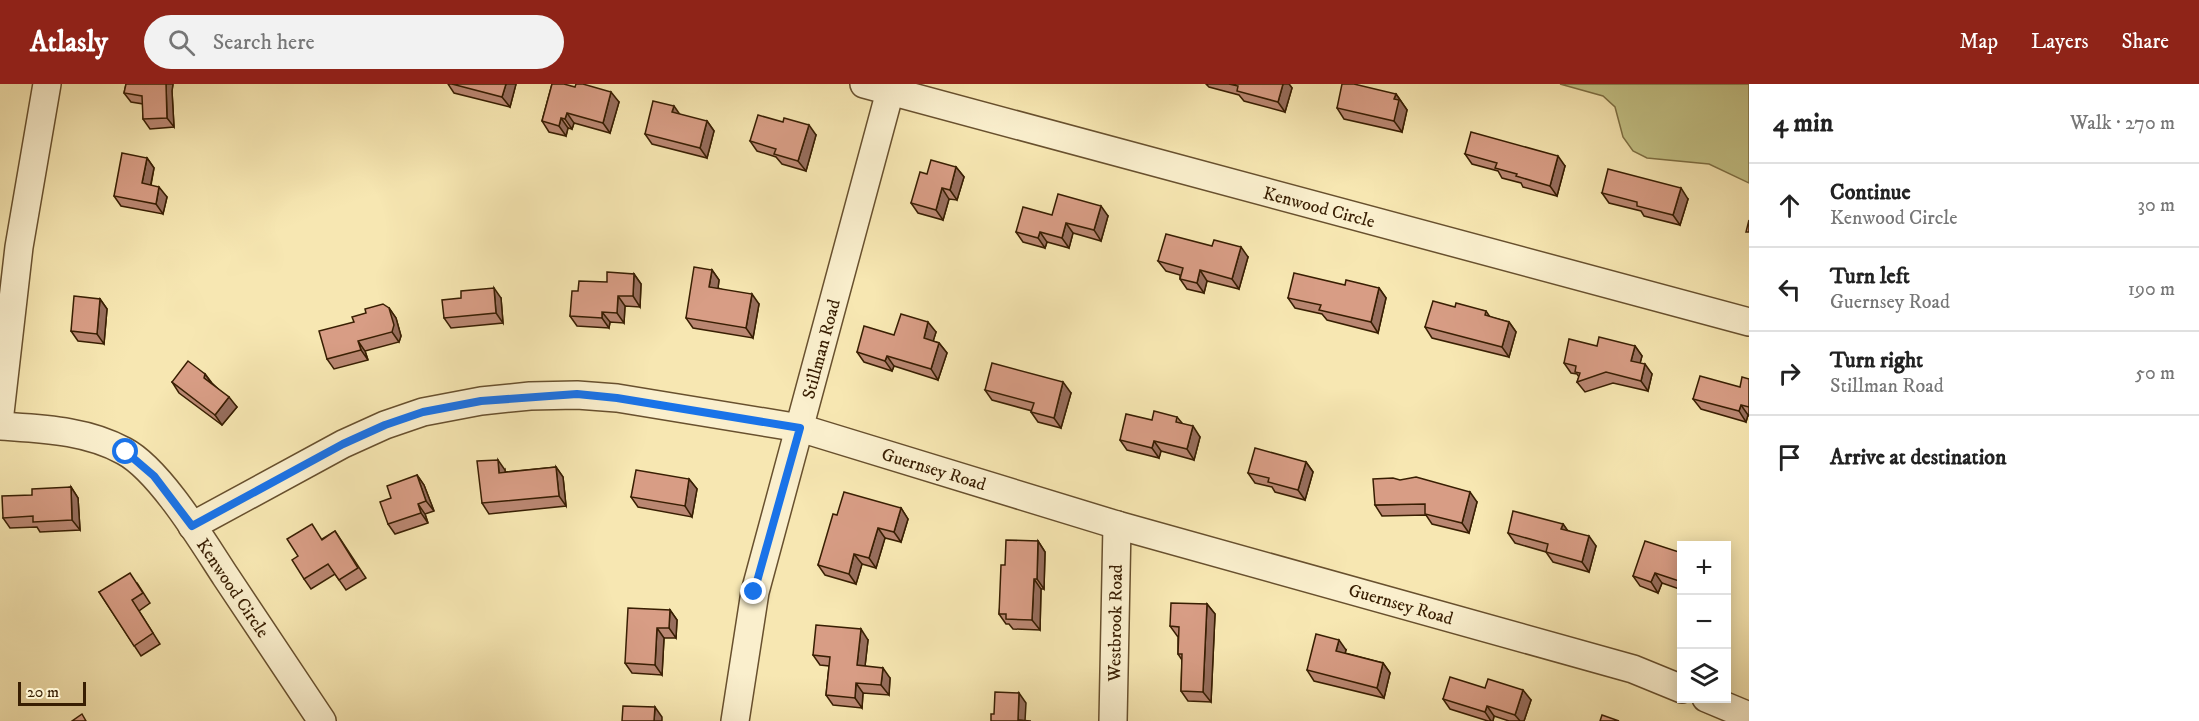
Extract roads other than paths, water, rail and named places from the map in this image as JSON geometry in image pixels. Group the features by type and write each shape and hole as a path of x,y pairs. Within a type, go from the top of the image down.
{"street":[{"path":"0,413 19,247 47,84"},
{"name":"Kenwood Circle","path":"882,86 1749,322"},
{"name":"Stillman Road","path":"735,721 754,592 800,428 882,86"},
{"name":"Guernsey Road","path":"192,526 343,444 385,425 423,412 481,401 577,394 617,398 800,428 1117,525 1633,669 1677,687"},
{"name":"Kenwood Circle","path":"0,426 55,431 108,442 126,452 154,476 192,526 322,721"},
{"name":"Westbrook Road","path":"1113,721 1117,525"},
{"path":"1716,703 1749,716"}]}
